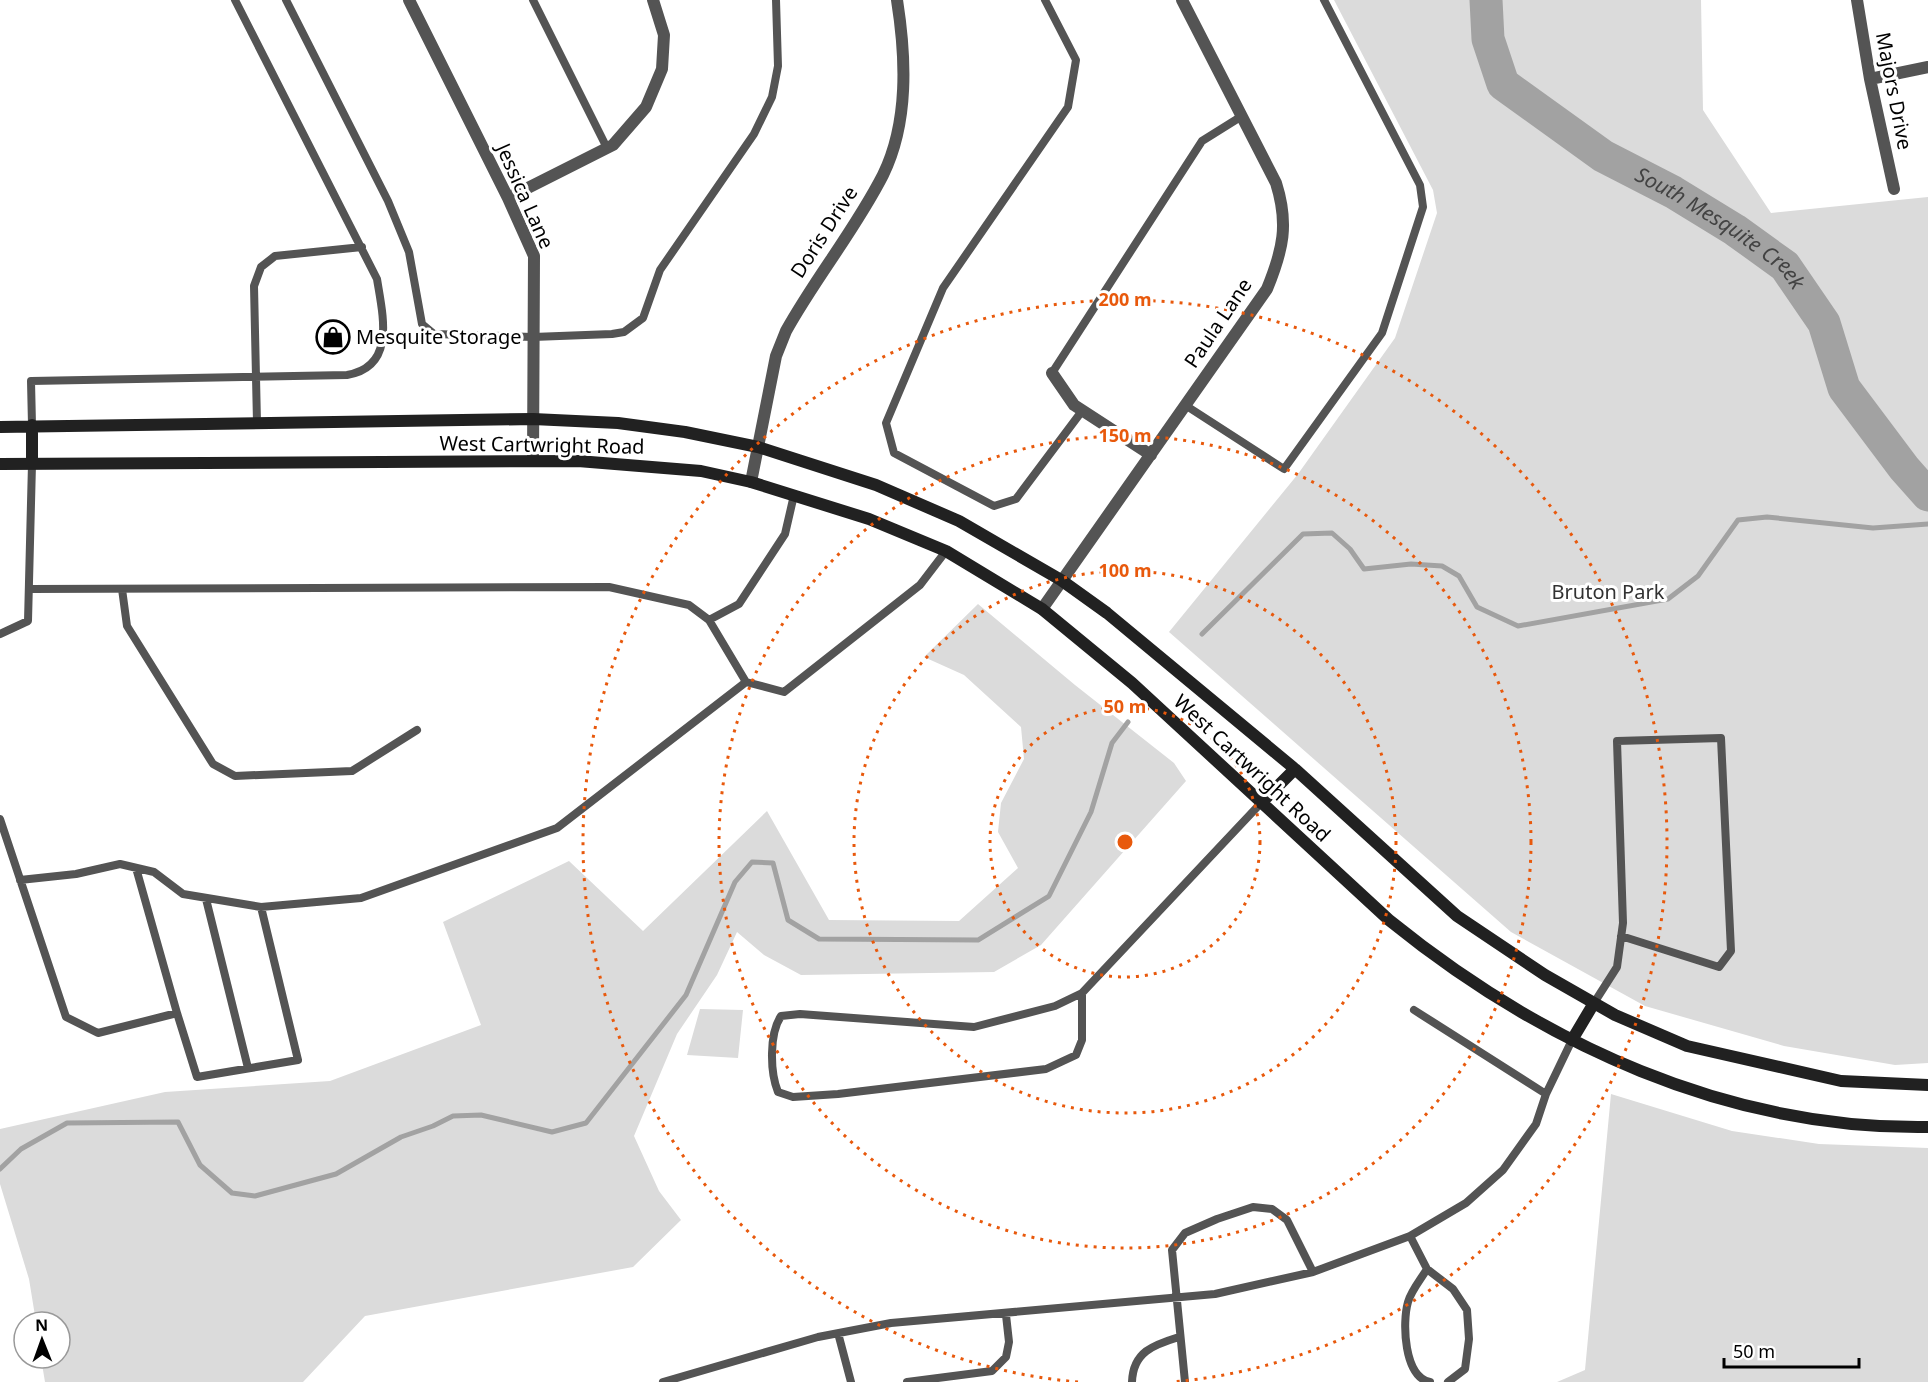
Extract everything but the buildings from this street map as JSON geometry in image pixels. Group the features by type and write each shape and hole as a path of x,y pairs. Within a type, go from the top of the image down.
{"main road":[{"name":"West Cartwright Road","path":"0,427 533,419 618,423 685,432 758,447 876,485 959,520 1061,580 1158,653 1295,769 1457,916 1545,975 1594,1003 1687,1046 1841,1081 1928,1085"},
{"path":"32,425 32,464"},
{"name":"West Cartwright Road","path":"0,464 578,461 701,471 751,482 869,519 946,551 1042,609 1132,683 1389,920 1434,956 1519,1012 1572,1040 1668,1084 1756,1109 1802,1118 1928,1127"},
{"path":"1261,803 1295,769"},
{"path":"1572,1040 1594,1003"}],"street":[{"name":"Jessica Lane","path":"409,0 508,198 534,256 533,461"},
{"path":"508,198 613,145 646,107 662,69 664,35 653,0"},
{"name":"Doris Drive","path":"751,482 776,356 786,331 805,297 837,252 883,174 898,130 904,86 902,29 897,0"},
{"name":"Paula Lane","path":"1042,609 1267,289 1284,240 1283,206 1276,183 1182,0"},
{"name":"Majors Drive","path":"1857,0 1870,79 1894,189"},
{"path":"1870,79 1928,67"},
{"path":"1052,373 1066,396 1082,411 1151,455"}],"lane":[{"path":"32,425 31,381 347,375 360,373 376,362 382,342 381,306 377,279 235,0"},
{"path":"286,0 388,201 409,252 422,324 434,334 534,337 624,332 643,318 660,270 754,134 772,97 778,66 776,0"},
{"path":"533,0 607,148"},
{"path":"1045,0 1076,60 1068,107 943,288 886,423 894,453 993,506 1016,499 1082,411"},
{"path":"1185,405 1284,469 1382,333 1423,207 1420,185 1324,0"},
{"path":"1052,373 1202,141 1242,116"},
{"path":"257,423 254,286 261,267 275,256 362,246"},
{"path":"0,634 28,621 32,464"},
{"path":"709,620 739,604 785,534 794,495"},
{"path":"30,589 609,587 689,605 709,620 746,682 784,692 920,585 946,551"},
{"path":"122,589 127,626 213,764 235,776 352,771 417,730"},
{"path":"20,880 76,874 120,864 154,872 183,894 261,907 361,898 557,828 746,682"},
{"path":"1594,1003 1617,967 1621,936 1623,923 1617,741 1721,738 1731,951 1719,967 1621,936"},
{"path":"1082,993 1082,1040 1076,1054 1046,1069 838,1094 794,1097 778,1092 774,1083 773,1040 776,1024 781,1016 800,1014 974,1028 1054,1006 1082,993 1261,803"},
{"path":"0,819 66,1017 98,1033 177,1013"},
{"path":"136,868 197,1077 298,1060 261,907"},
{"path":"206,899 248,1068"},
{"path":"1414,1011 1546,1094"},
{"path":"663,1382 674,1381 838,1333 891,1323 1006,1315 1215,1294 1313,1272 1410,1236 1466,1203 1503,1170 1536,1124 1546,1094 1572,1040"},
{"path":"1185,1382 1172,1250 1185,1233 1253,1207 1272,1209 1287,1220 1313,1272"},
{"path":"1410,1236 1427,1269 1453,1289 1467,1310 1469,1339 1465,1369 1448,1382"},
{"path":"1427,1269 1408,1302 1407,1346 1411,1368 1421,1380 1430,1382"},
{"path":"907,1382 992,1371 1006,1357 1009,1342 1006,1315"},
{"path":"838,1333 851,1382"},
{"path":"1132,1382 1133,1366 1146,1351 1179,1337"}],"green space":[{"name":"Bruton Park","path":"1334,0 1701,0 1703,110 1771,213 1928,197 1928,1063 1895,1065 1784,1046 1645,1006 1511,932 1169,632 1298,474 1395,338 1437,213 1433,190"},
{"path":"978,604 1174,763 1186,781 1041,945 994,972 801,975 764,955 737,932 717,975 677,1034 634,1136 659,1191 681,1220 633,1267 365,1316 303,1382 45,1382 43,1370 72,1370 72,1310 34,1310 29,1279 0,1184 0,1129 165,1092 330,1081 481,1025 443,922 569,861 643,931 767,811 829,920 959,921 1018,868 998,832 1001,803 1024,759 1021,727 964,675 924,657"},
{"path":"700,1009 743,1010 738,1058 687,1055"},
{"path":"1611,1094 1732,1131 1819,1144 1928,1148 1928,1382 1557,1382 1585,1370"}],"waterway":[{"name":"South Mesquite Creek","path":"1486,0 1488,39 1503,84 1603,156 1673,192 1735,230 1785,266 1824,323 1844,388 1904,468 1928,495"},
{"path":"1202,634 1303,534 1332,533 1350,549 1364,569 1411,564 1442,566 1459,576 1477,607 1518,626 1668,599 1698,576 1738,520 1767,517 1873,528 1928,524"},
{"path":"0,1169 21,1149 67,1123 178,1122 200,1165 232,1193 255,1196 336,1174 401,1137 453,1116 481,1115 552,1132 586,1123 686,995 735,882 752,862 773,863 788,920 819,939 978,940 1049,896 1091,812 1112,743 1128,722"}],"place":[{"name":"Mesquite Storage","path":"333,337"}]}
